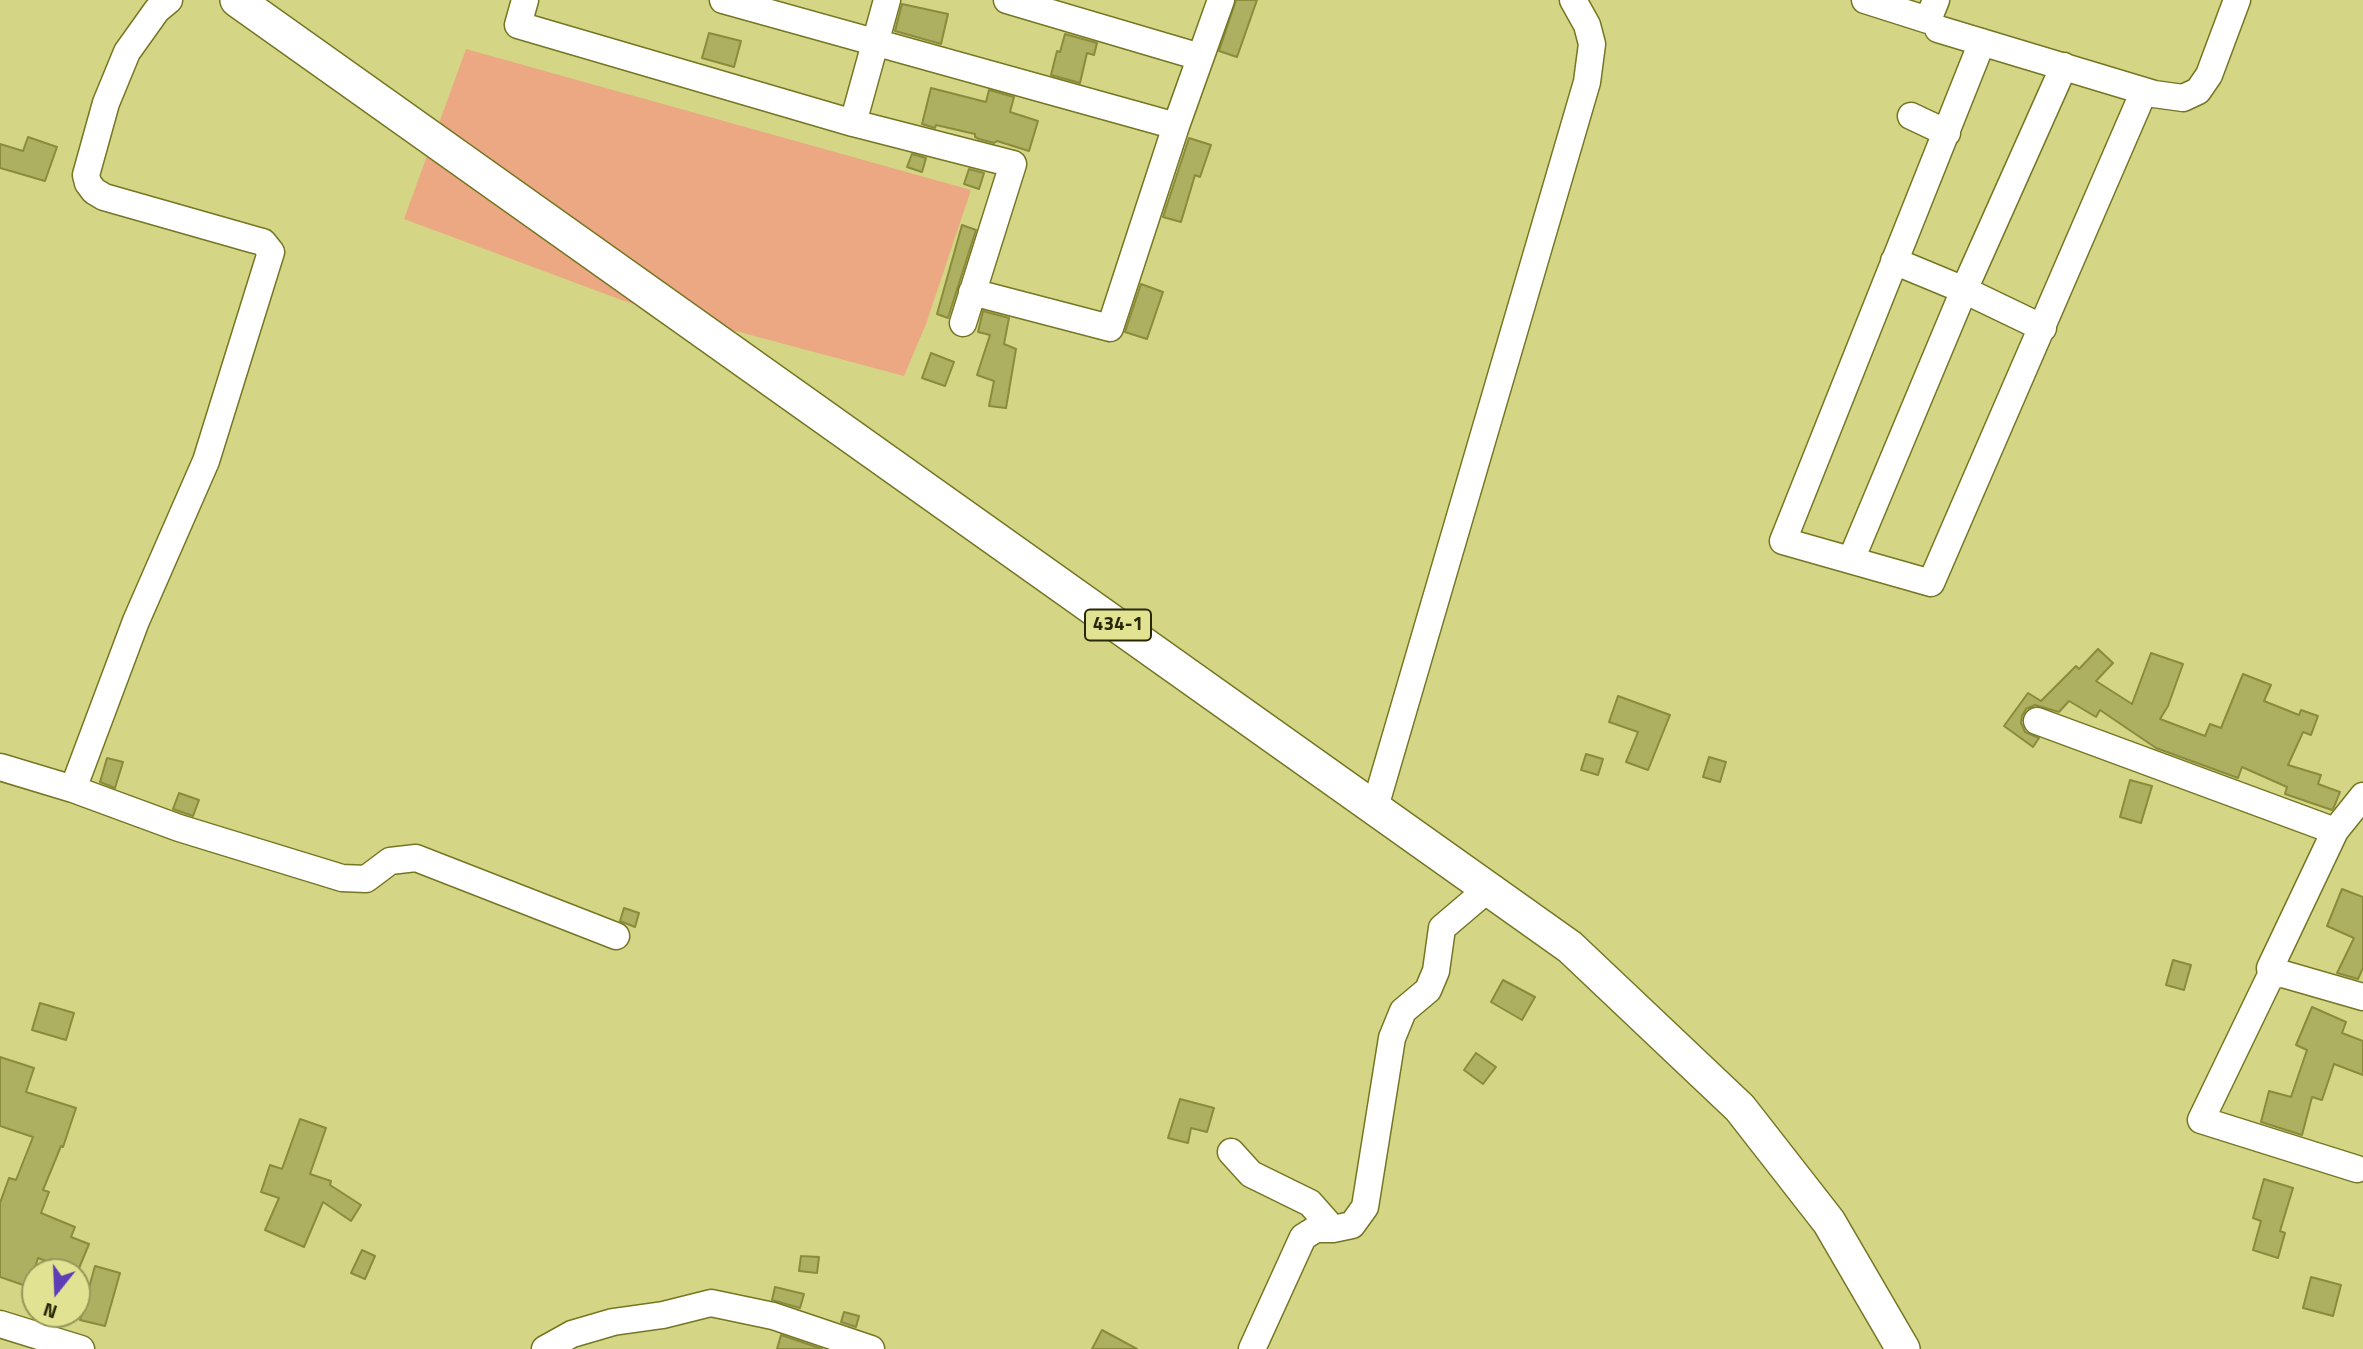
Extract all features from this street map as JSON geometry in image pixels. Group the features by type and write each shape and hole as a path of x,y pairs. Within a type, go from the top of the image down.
{"main road":[{"name":"434-1","path":"237,0 1570,947 1740,1108 1829,1222 1903,1349"}],"street":[{"path":"74,789 136,621 206,461 271,251 256,240 104,197 88,183 86,175 106,103 127,52 157,10 169,0"},
{"path":"525,0 519,25 853,123 1013,164 963,323"},
{"path":"723,0 1176,126"},
{"path":"853,123 887,0"},
{"path":"1007,0 1200,57"},
{"path":"972,292 1110,328 1176,126 1221,0"},
{"path":"1375,807 1587,82 1592,44 1587,24 1573,0"},
{"path":"1865,0 1928,20 1936,0"},
{"path":"1938,29 2144,91 2183,98 2198,92 2208,75 2237,0"},
{"path":"1982,42 1783,541 1931,583 2144,91"},
{"path":"1851,560 1964,290 2064,66"},
{"path":"1911,116 1947,133"},
{"path":"1894,261 1964,290 2043,328"},
{"path":"2037,721 2335,831"},
{"path":"0,767 74,789 180,828 342,878 366,879 390,861 416,858 616,936"},
{"path":"2357,1169 2201,1120 2271,975 2270,968 2335,831 2363,796"},
{"path":"1252,1349 1303,1237 1315,1229 1352,1225 1365,1207 1392,1038 1403,1011 1428,990 1436,971 1443,928 1489,888"},
{"path":"2271,975 2283,974 2363,997"},
{"path":"1231,1152 1251,1174 1310,1203 1333,1229"},
{"path":"545,1349 572,1334 613,1322 663,1315 711,1303 773,1316 871,1349"},
{"path":"0,1324 81,1349"}],"shaded area":[{"path":"466,49 971,190 926,324 904,376 627,302 404,219"}],"building":[{"path":"1236,0 1257,0 1237,57 1219,51"},
{"path":"902,4 948,14 941,44 895,31"},
{"path":"709,33 741,41 734,67 702,58"},
{"path":"1065,34 1097,43 1094,55 1087,53 1080,83 1051,75"},
{"path":"931,88 986,102 989,90 1014,97 1010,112 1038,121 1029,151 997,141 994,143 979,139 975,134 922,124"},
{"path":"28,137 57,147 45,181 0,168 0,144 23,151"},
{"path":"1189,138 1211,145 1200,177 1195,175 1181,222 1163,217"},
{"path":"912,154 926,158 922,172 907,167"},
{"path":"969,169 984,173 979,189 964,184"},
{"path":"962,225 976,230 948,318 937,314"},
{"path":"1141,284 1163,292 1147,339 1125,332"},
{"path":"983,311 1009,318 1004,344 1016,349 1006,408 989,406 994,381 977,375 990,335 978,332"},
{"path":"931,353 954,362 945,386 922,378"},
{"path":"2098,649 2113,663 2096,681 2132,704 2151,653 2183,664 2168,706 2160,719 2205,736 2210,724 2221,728 2243,674 2271,685 2264,701 2299,715 2301,710 2318,716 2311,735 2303,732 2288,765 2321,775 2318,784 2340,792 2332,810 2285,794 2287,787 2242,767 2238,778 2156,748 2100,710 2096,717 2069,701 2059,712 2035,705 2026,709 2021,723 2025,732 2039,738 2033,747 2004,726 2028,693 2041,701 2076,666 2079,669"},
{"path":"1618,696 1670,715 1648,770 1626,762 1638,732 1609,722"},
{"path":"1586,754 1603,759 1598,775 1581,770"},
{"path":"1709,757 1726,762 1720,782 1703,777"},
{"path":"107,758 123,762 115,788 100,782"},
{"path":"2130,780 2152,786 2141,823 2120,817"},
{"path":"179,793 199,800 193,816 173,809"},
{"path":"2342,889 2363,897 2363,968 2358,979 2337,973 2354,938 2327,926"},
{"path":"624,908 639,913 635,927 620,921"},
{"path":"2173,960 2191,965 2184,990 2166,985"},
{"path":"1503,980 1535,997 1522,1020 1491,1002"},
{"path":"40,1003 74,1013 66,1040 32,1030"},
{"path":"2312,1007 2346,1022 2342,1033 2363,1041 2363,1075 2334,1064 2322,1100 2312,1097 2302,1135 2261,1122 2269,1091 2291,1097 2307,1050 2296,1045"},
{"path":"1476,1053 1496,1067 1483,1084 1464,1070"},
{"path":"0,1057 34,1068 26,1092 76,1108 63,1147 61,1146 43,1190 49,1192 41,1213 75,1227 71,1237 89,1244 83,1258 21,1258 21,1284 0,1277 0,1203 9,1178 16,1180 33,1137 0,1126"},
{"path":"1180,1099 1214,1108 1207,1132 1191,1128 1188,1143 1168,1138"},
{"path":"300,1119 326,1128 310,1174 331,1181 330,1185 361,1205 351,1221 323,1202 304,1247 265,1230 279,1198 261,1192 270,1165 282,1169"},
{"path":"2264,1179 2293,1188 2280,1231 2285,1233 2278,1258 2253,1250 2261,1221 2253,1218"},
{"path":"362,1250 375,1256 365,1279 351,1273"},
{"path":"801,1256 819,1257 817,1273 799,1271"},
{"path":"95,1266 120,1273 105,1326 91,1323 91,1280"},
{"path":"2311,1277 2341,1285 2333,1316 2303,1308"},
{"path":"775,1287 804,1294 800,1308 772,1300"},
{"path":"844,1312 859,1316 856,1327 841,1322"},
{"path":"1102,1330 1137,1349 1092,1349"},
{"path":"781,1335 822,1349 777,1349"}]}
